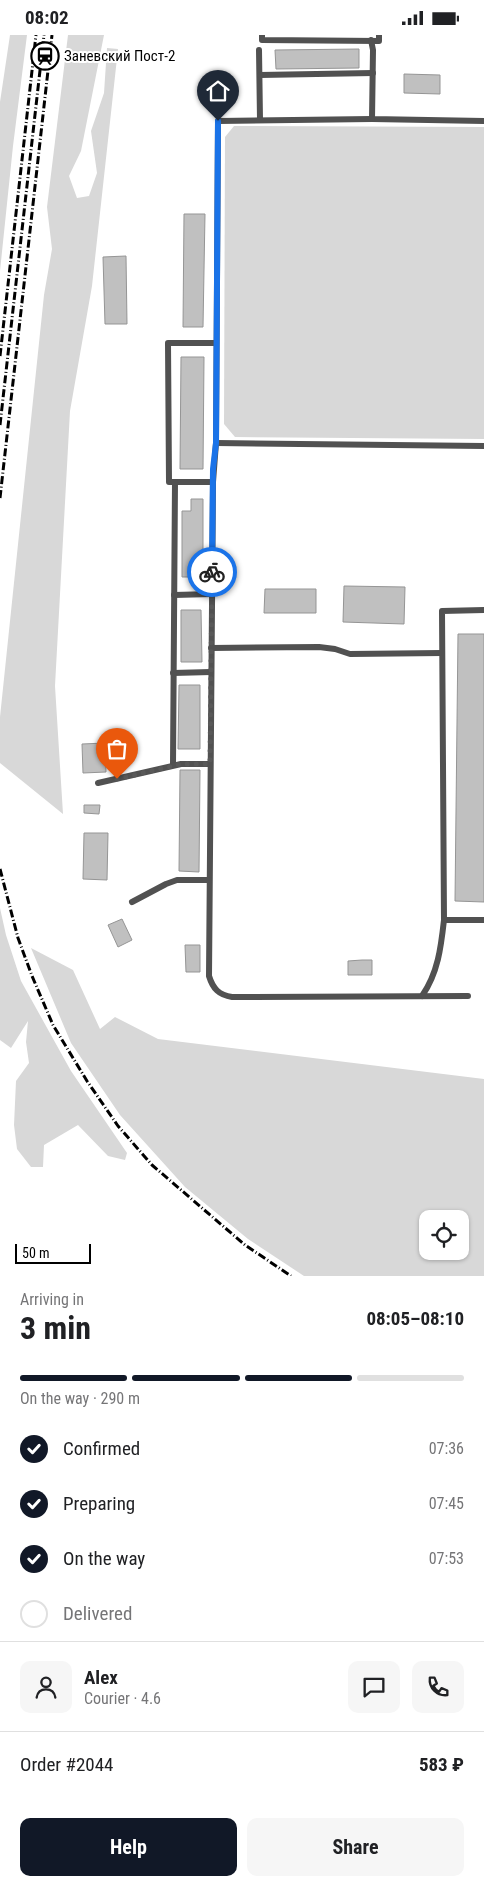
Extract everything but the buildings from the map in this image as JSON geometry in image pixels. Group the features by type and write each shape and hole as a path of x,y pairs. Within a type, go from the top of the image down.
{"lane":[{"path":"262,35 262,40 379,41 379,35"},
{"path":"371,40 372,119"},
{"path":"260,50 260,120"},
{"path":"260,75 372,73"},
{"path":"468,997 223,996 212,985 209,976 212,482 216,443 218,121 372,119 484,121"},
{"path":"212,482 169,482 168,343 216,343"},
{"path":"216,443 484,446"},
{"path":"173,765 175,482"},
{"path":"174,595 212,595"},
{"path":"422,997 430,985 436,968 444,920 442,611 484,610"},
{"path":"211,648 319,647 335,649 350,654 442,653"},
{"path":"173,673 211,672"},
{"path":"98,783 173,765 210,764"},
{"path":"132,902 166,884 177,881 209,881"},
{"path":"444,920 484,920"}],"shaded area":[{"path":"10,35 27,35 0,271 0,102"},
{"path":"68,35 104,35 81,151 69,176 77,198 89,196 97,173 91,131 104,93 107,48 118,49 92,286 70,411 55,686 63,814 0,763 0,717 44,295 52,249 47,207"},
{"path":"234,126 484,127 484,439 235,437 224,424 225,137"},
{"path":"0,908 6,935 21,981 71,1071 127,1153 125,1160 108,1156 78,1125 44,1145 43,1167 31,1167 17,1149 14,1125 16,1081 29,1063 26,1042 28,1021 11,1048 0,1040"},
{"path":"31,948 73,970 100,1029 115,1017 158,1039 484,1079 484,1276 304,1276 248,1239 185,1187 120,1115 71,1043"}],"railway":[{"path":"0,356 36,35"},
{"path":"0,425 44,35"},
{"path":"0,498 52,35"},
{"path":"0,869 18,938 53,1025 87,1081 118,1126 152,1165 245,1245 291,1276"}],"way so far":[{"path":"117,779 181,764 210,764 212,572"}],"place":[{"name":"Заневский Пост-2","path":"45,56"}],"route":[{"path":"212,572 213,469 216,443 218,121"}]}
